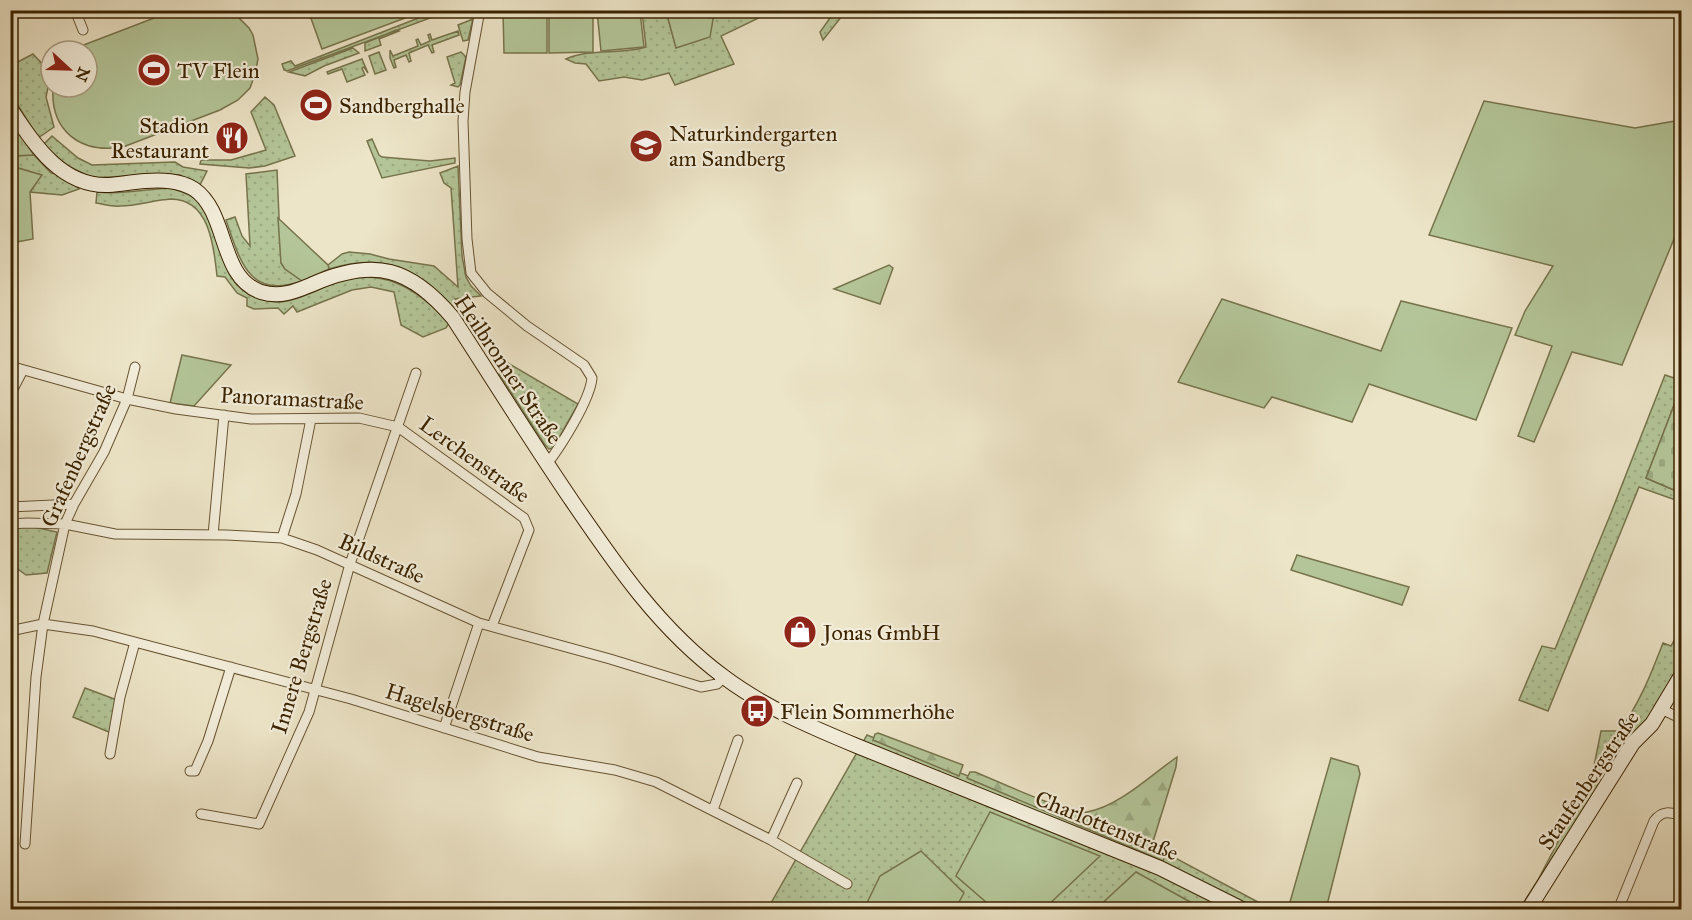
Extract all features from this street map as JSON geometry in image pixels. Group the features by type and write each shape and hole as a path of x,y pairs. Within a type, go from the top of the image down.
{"main road":[{"name":"Heilbronner Straße","path":"10,108 34,144 49,161 84,182 107,185 161,180 180,183 193,189 205,199 216,219 233,266 243,280 255,289 283,295 299,291 340,273 363,269 400,275 418,284 435,297 453,318 613,561 671,632 724,677 765,704 816,729 952,786"},
{"name":"Staufenbergstraße","path":"1528,909 1633,743 1652,724 1682,674"},
{"name":"Charlottenstraße","path":"952,786 1160,868 1244,909"}],"street":[{"path":"75,10 83,30"},
{"path":"480,10 463,121 466,228 471,273 486,293 527,326 584,366 592,378 587,395 560,447 547,464"},
{"name":"Panoramastraße","path":"10,366 127,399 224,415 251,418 359,418 398,427"},
{"name":"Grafenbergstraße","path":"25,844 36,677 43,624 65,524 104,452 127,399 135,367"},
{"path":"10,395 23,370"},
{"name":"Innere Bergstraße","path":"201,814 259,824 316,691 350,564 416,373"},
{"path":"213,535 224,415"},
{"path":"282,538 296,494 311,418"},
{"name":"Lerchenstraße","path":"398,427 524,518 529,530 492,626"},
{"path":"10,507 74,504"},
{"name":"Bildstraße","path":"10,525 65,524 115,534 282,538 350,564 479,623 701,687 717,684 724,677"},
{"path":"444,728 479,623"},
{"name":"Hagelsbergstraße","path":"10,631 43,624 93,631 351,699 538,757 615,770 656,782 771,840 847,884"},
{"path":"110,754 120,698 135,642"},
{"path":"190,771 195,771 208,741 231,667"},
{"path":"1661,709 1682,719"},
{"path":"713,810 738,740"},
{"path":"771,840 797,783"},
{"path":"1618,909 1657,817 1668,812 1682,816"}],"green space":[{"path":"175,10 229,11 249,28 253,35 258,59 250,88 238,100 220,110 123,147 94,147 81,143 62,127 53,99 99,99 99,39"},
{"path":"308,10 424,10 424,11 322,49"},
{"path":"439,10 464,11 457,14 446,12 287,71 284,70 282,64 291,61 295,66"},
{"path":"503,11 547,11 547,53 504,53"},
{"path":"549,11 593,11 593,52 549,53"},
{"path":"597,11 640,11 644,47 601,51"},
{"path":"642,11 666,11 676,47 713,19 709,11 773,11 721,36 734,64 675,85 669,73 642,80 624,77 599,81 586,64 566,59 585,54 646,47"},
{"path":"666,11 709,11 713,19 710,37 676,48"},
{"path":"835,11 846,11 823,40 820,32"},
{"path":"473,19 468,40 463,41 458,25"},
{"path":"396,30 399,31 379,39 381,45 365,51 365,43"},
{"path":"458,31 459,35 432,45 434,52 432,53 428,45 409,53 411,61 409,62 406,55 394,60 396,67 394,68 390,50 393,56 418,46 416,40 418,39 421,45 430,41 428,35 430,34 432,40"},
{"path":"353,48 359,53 305,76 289,72"},
{"path":"379,52 386,70 375,74 369,56"},
{"path":"461,52 466,57 458,87 451,85 455,83 447,57"},
{"path":"33,54 39,60 39,99 47,99 54,127 38,138 11,94 10,66"},
{"path":"362,59 368,73 364,67 362,68 365,75 347,82 342,69 328,74 327,72"},
{"path":"265,97 274,105 295,156 265,166 249,168 200,164 201,160 231,160 266,150 251,112"},
{"path":"1484,101 1635,128 1681,120 1681,222 1622,365 1572,352 1534,442 1518,436 1552,346 1515,335 1525,311 1553,266 1429,235"},
{"path":"10,120 34,155 11,156"},
{"path":"52,136 78,158 92,165 175,162 183,167 207,171 200,185 180,175 93,178 68,166 43,145"},
{"path":"372,139 382,157 430,161 455,158 455,163 382,178 367,141"},
{"path":"34,155 51,173 65,175 79,189 62,195 30,192 41,175 11,166 11,156"},
{"path":"11,166 42,175 30,192 33,239 11,243"},
{"path":"458,166 462,256 466,277 481,296 455,299 463,320 435,290 405,270 389,264 371,262 329,269 328,265 342,254 349,252 370,254 434,266 458,287 451,188 444,183 440,173"},
{"path":"277,170 281,263 285,269 302,281 284,286 258,281 249,273 236,249 226,220 235,217 242,236 250,246 246,174"},
{"path":"171,188 183,192 202,205 231,274 245,290 254,296 274,302 284,301 350,279 366,277 382,279 411,290 437,310 449,323 446,328 423,337 401,325 394,292 371,287 352,290 297,312 293,306 284,314 278,308 254,309 247,306 247,298 237,293 225,277 217,276 214,252 207,227 202,216 194,207 184,201 171,199 126,206 96,203 97,192"},
{"path":"278,218 328,265 329,269 302,281 285,269 281,263"},
{"path":"889,265 893,268 880,304 834,289"},
{"path":"1222,299 1381,351 1401,301 1512,328 1476,420 1369,384 1352,422 1272,397 1264,408 1178,382"},
{"path":"182,355 231,365 194,406 170,403"},
{"path":"506,362 578,404 553,448 549,449 545,445 499,374"},
{"path":"1681,366 1681,387 1646,478 1681,493 1681,502 1639,487 1548,711 1519,700 1542,646 1555,649 1665,375 1677,379"},
{"path":"1681,387 1681,493 1646,478"},
{"path":"29,526 57,532 47,573 26,575 15,567 11,579 11,529"},
{"path":"1297,555 1409,587 1402,605 1291,570"},
{"path":"1681,628 1681,671 1535,909 1489,910 1498,904 1519,905 1524,902 1538,880 1592,776 1601,731 1619,731 1639,700 1663,643 1671,646"},
{"path":"85,688 117,700 111,733 73,717"},
{"path":"878,733 963,765 959,776 873,740 875,734"},
{"path":"867,735 1165,856 1166,853 1271,909 767,910"},
{"path":"1177,757 1152,845 1166,853 1163,861 967,778 970,772 975,772 1049,803 1087,812 1099,809 1122,797"},
{"path":"1331,758 1358,766 1360,774 1326,909 1288,909"},
{"path":"990,812 1100,856 1044,909 994,909 956,876"},
{"path":"921,851 964,893 955,909 864,909 880,876"},
{"path":"1136,872 1203,909 1096,909"}],"place":[{"name":"TV Flein","path":"154,70"},
{"name":"Sandberghalle","path":"316,105"},
{"name":"Stadion Restaurant","path":"232,138"},
{"name":"Naturkindergarten am Sandberg","path":"646,146"},
{"name":"Jonas GmbH","path":"800,632"},
{"name":"Flein Sommerhöhe","path":"757,711"}]}
